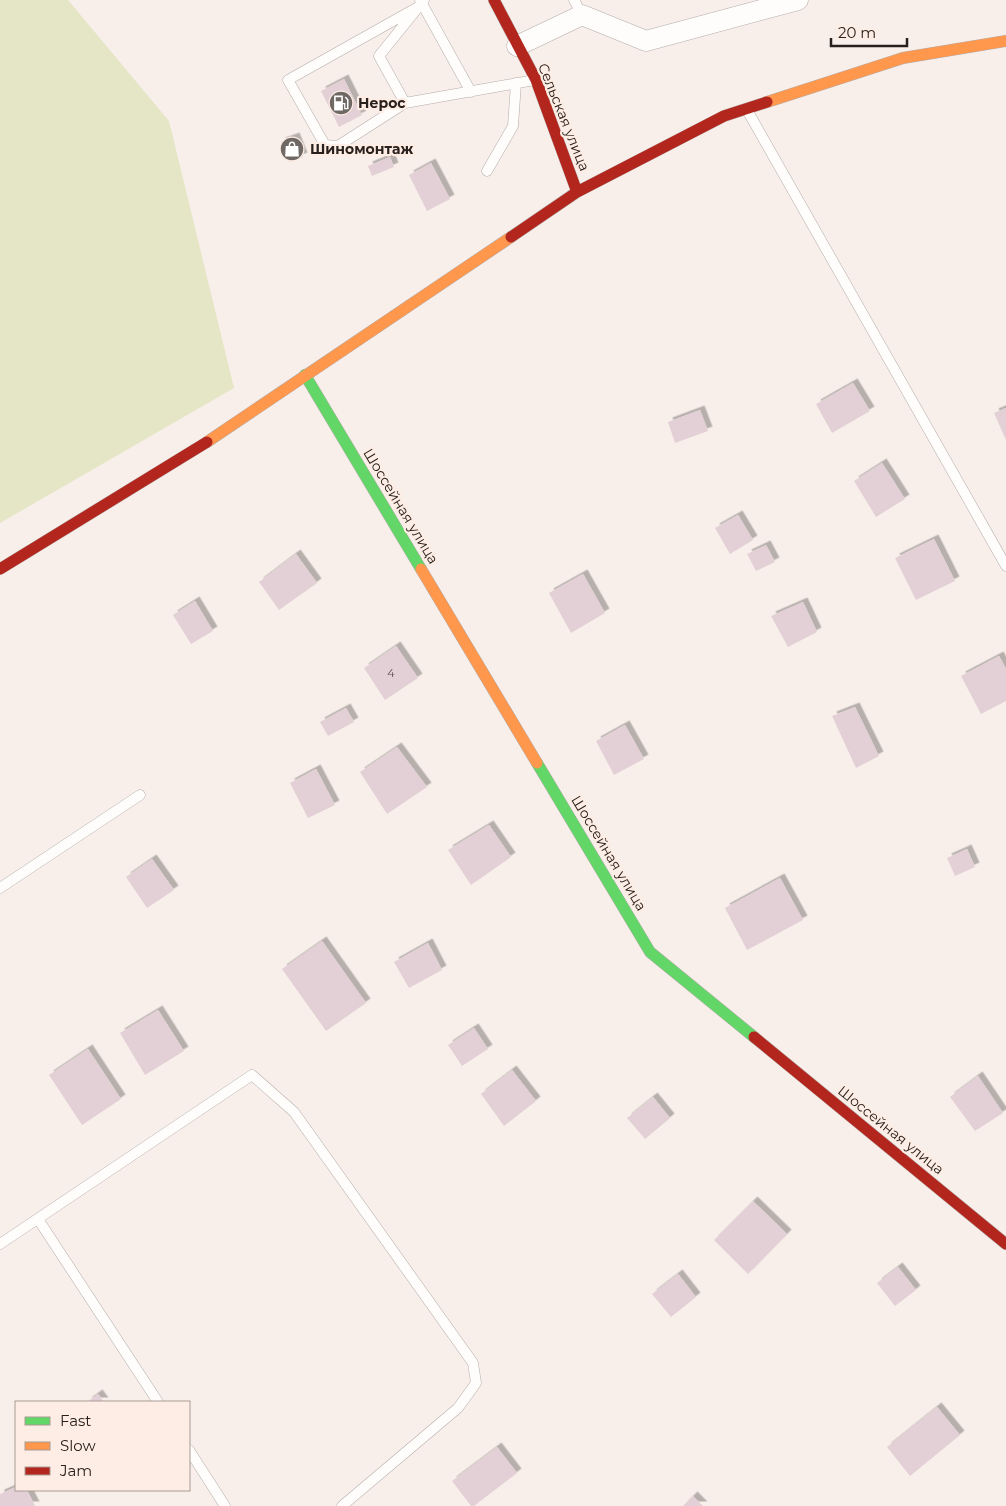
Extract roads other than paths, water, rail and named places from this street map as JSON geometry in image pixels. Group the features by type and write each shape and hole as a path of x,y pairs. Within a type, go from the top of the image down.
{"main road":[{"name":"Сельская улица","path":"494,0 536,80 577,192"},
{"path":"0,568 218,435 577,192 724,116 903,58 1006,41"},
{"name":"Шоссейная улица","path":"305,375 650,952 1006,1244"}],"street":[{"path":"517,46 578,8 646,41 798,0"}],"lane":[{"path":"421,2 471,92"},
{"path":"405,103 379,56 421,2"},
{"path":"421,2 288,80 325,145 338,146 405,103 536,80"},
{"path":"488,171 513,126 516,83"},
{"path":"746,109 1006,566"},
{"path":"0,888 140,795"},
{"path":"0,1244 252,1075 294,1112 473,1363 476,1383 458,1408 342,1506"},
{"path":"38,1219 157,1401"},
{"path":"190,1452 226,1506"}],"place":[{"name":"Нерос","path":"341,103"},
{"name":"Шиномонтаж","path":"292,149"}]}
